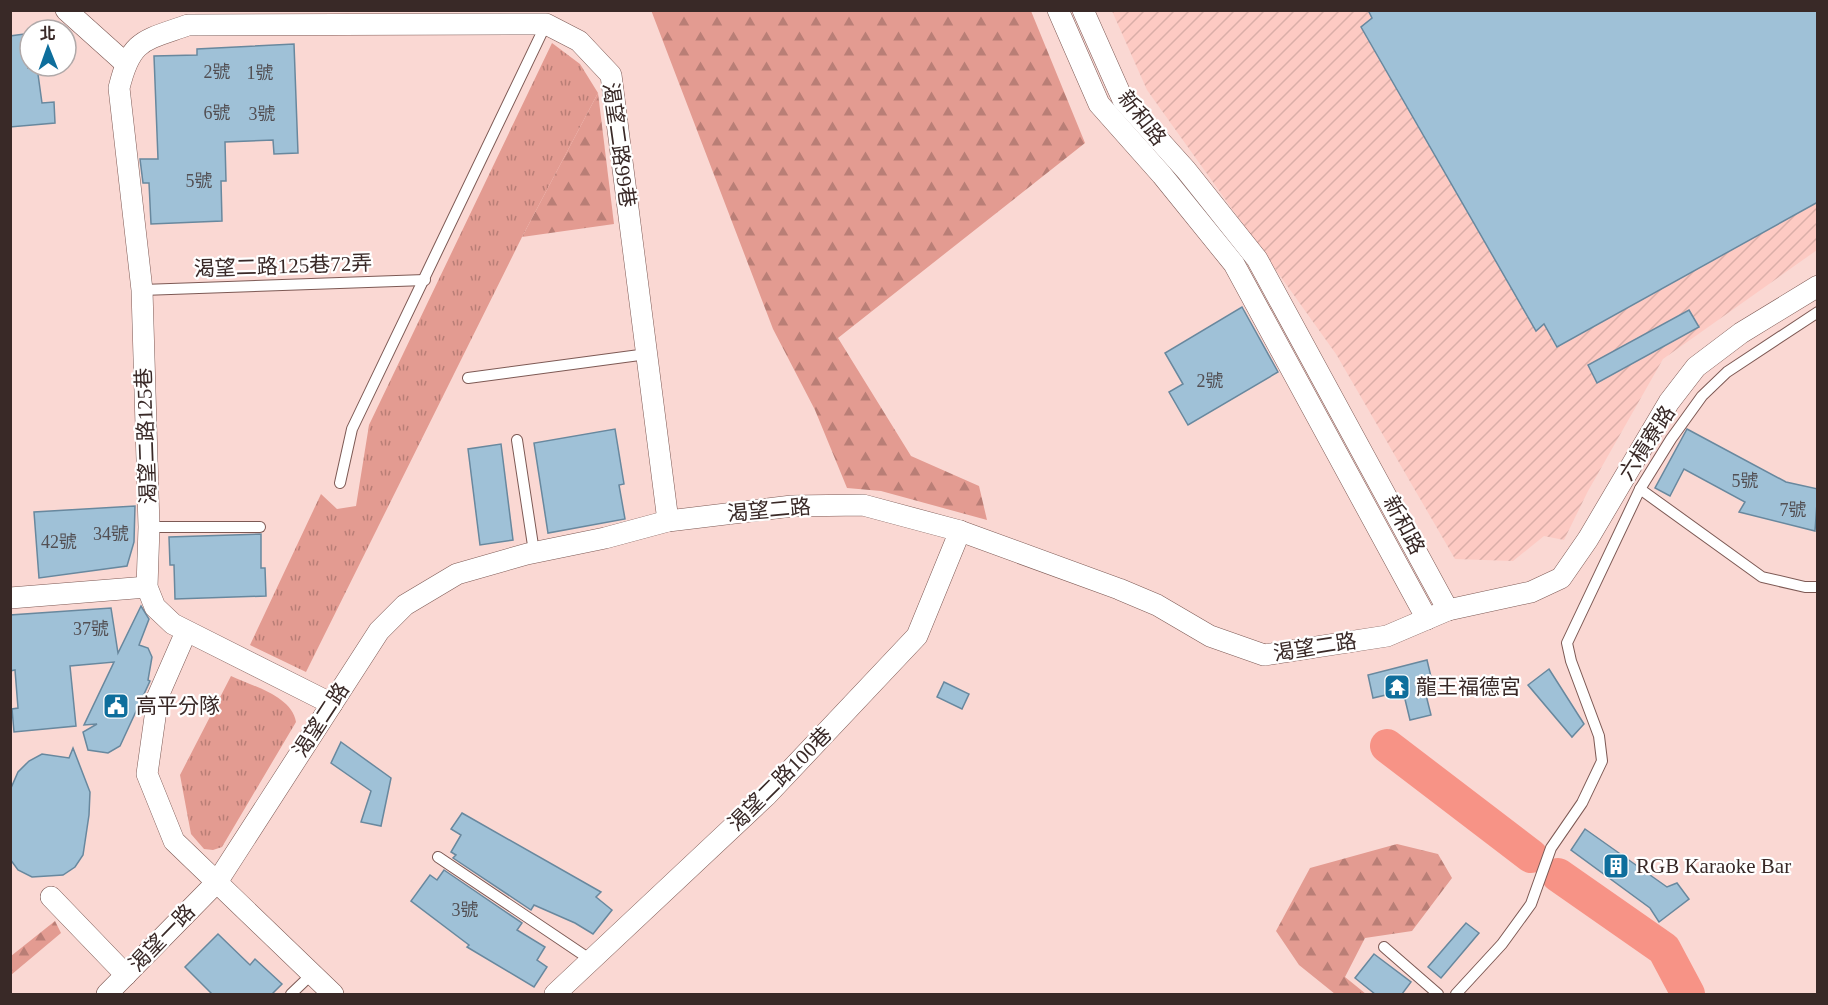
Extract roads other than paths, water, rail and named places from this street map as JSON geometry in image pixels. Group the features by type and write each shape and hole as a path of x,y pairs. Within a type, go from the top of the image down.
{"street":[{"path":"66,10 125,63"},
{"name":"新和路","path":"1058,10 1100,104 1162,175 1234,264 1384,536 1427,619"},
{"name":"新和路","path":"1083,10 1123,100 1257,259 1448,610"},
{"name":"渴望二路99巷","path":"125,63 140,42 188,26 220,19 493,17 546,24 579,41 611,75 668,521"},
{"name":"渴望二路125巷","path":"125,63 119,88 142,290 148,527 147,587"},
{"path":"1448,610 1531,592 1561,578 1588,539 1669,402 1696,367 1741,333 1818,286"},
{"name":"渴望二路","path":"217,882 379,631 405,605 457,574 534,552 605,538 668,521 792,506 864,506 960,531 1119,589 1157,605 1210,636 1264,655 1388,636 1448,610"},
{"name":"渴望二路100巷","path":"555,994 767,795 917,636 960,531"},
{"path":"10,598 147,587 155,607 186,632 332,704"},
{"path":"186,632 158,696 147,774 174,841 333,994"},
{"name":"渴望一路","path":"107,994 217,882"},
{"path":"51,897 126,975"}],"lane":[{"path":"340,483 352,429 546,24"},
{"name":"渴望二路125巷72弄","path":"142,290 425,280"},
{"name":"六槓寮路","path":"1456,994 1502,944 1531,904 1551,848 1582,802 1602,761 1599,736 1567,643 1640,489 1671,438 1702,396 1727,372 1818,312"},
{"path":"468,378 647,354"},
{"path":"517,440 534,552"},
{"path":"1640,489 1762,577 1805,587 1818,587"},
{"path":"148,527 260,526"},
{"path":"438,857 591,960"},
{"path":"1384,947 1438,994"},
{"path":"291,994 312,974"}],"waterway":[{"path":"1387,746 1531,856"},
{"path":"1558,875 1664,949 1688,994"}],"place":[{"name":"龍王福德宮","path":"1397,687"},
{"name":"高平分隊","path":"116,706"},
{"name":"RGB Karaoke Bar","path":"1616,866"}]}
